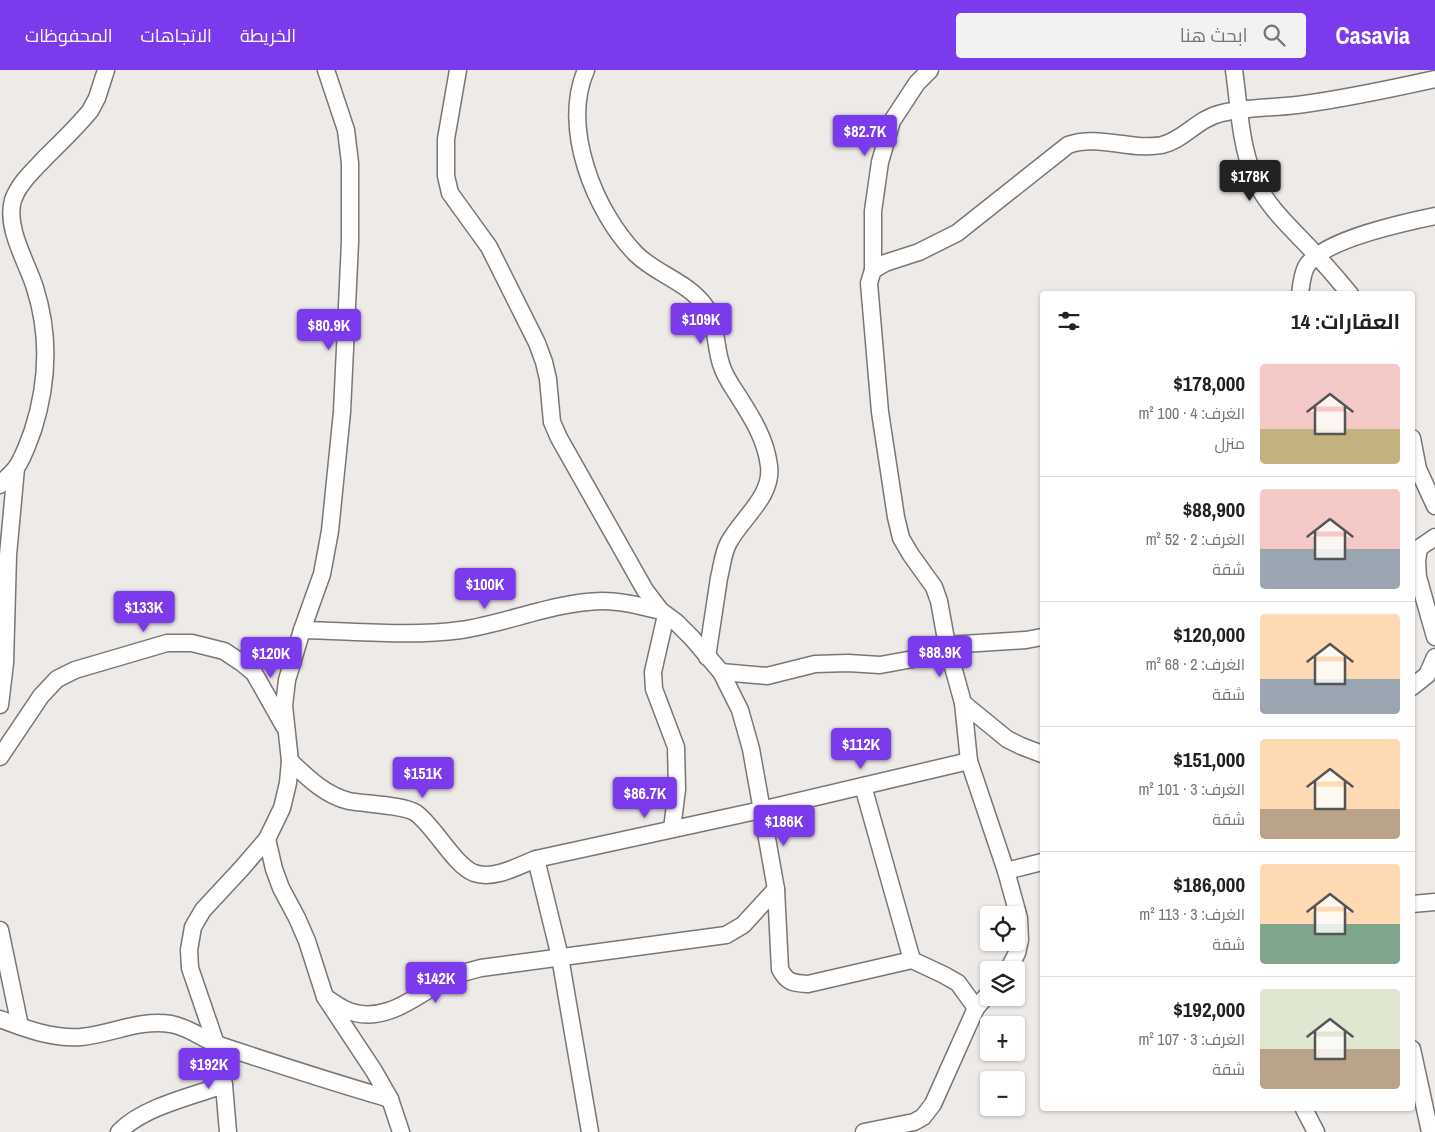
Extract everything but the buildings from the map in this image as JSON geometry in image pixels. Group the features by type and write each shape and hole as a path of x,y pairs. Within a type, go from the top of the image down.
{"street":[{"path":"0,484 16,468 27,447 39,411 45,374 46,339 35,287 13,231 11,218 13,200 24,180 90,111 97,98 106,70"},
{"path":"228,1132 224,1085 216,1044 190,968 189,950 193,927 202,910 242,868 266,838 282,808 288,783 290,761 284,706 287,680 322,574 330,531 342,412 349,266 350,163 346,130 326,70"},
{"path":"458,70 446,139 446,176 450,193 489,247 537,344 548,379 552,422 559,438 645,590 664,613 692,638 721,672 740,710 751,749 776,889 780,969 784,978 793,983 808,984 912,960 958,983 976,1008"},
{"path":"586,70 580,84 578,100 579,137 588,172 602,209 636,255 695,295 706,307 714,329 721,364 756,424 770,468 762,496 729,542 722,562 707,656"},
{"path":"930,70 917,83 892,121 880,162 873,211 873,270 869,283 880,412 901,538 934,587 963,703 969,761 1006,871 1019,918 1020,940 1013,961"},
{"path":"1234,70 1246,154 1254,177 1266,199 1279,216 1347,291"},
{"path":"873,270 919,252 957,233 1068,145 1080,140 1143,146 1162,145 1175,140 1212,115 1354,96 1435,79"},
{"path":"1301,291 1306,267 1316,256 1384,227 1435,216"},
{"path":"1415,454 1418,469 1435,506"},
{"path":"0,705 5,663 8,555 16,468"},
{"path":"1435,537 1416,549 1418,577 1435,637"},
{"path":"302,630 433,633 488,625 574,603 601,601 626,602 664,613"},
{"path":"664,613 653,672 654,689 676,747 677,789 672,830"},
{"path":"721,672 766,676 815,664 848,663 880,665 913,659 947,645 1040,637"},
{"path":"0,757 41,696 57,678 75,670 167,643 192,643 224,651 242,663 254,673 287,733"},
{"path":"1415,685 1427,675 1435,657"},
{"path":"963,703 1007,739 1040,753"},
{"path":"290,761 333,796 414,812 426,822 460,862 473,872 484,875 500,872 536,859 761,810 969,761"},
{"path":"863,786 912,960"},
{"path":"266,838 281,888 307,941 325,997 374,1071 390,1099 401,1132"},
{"path":"536,859 560,958 590,1132"},
{"path":"1006,871 1040,862"},
{"path":"325,997 346,1010 366,1015 383,1013 399,1008 446,979 464,972 726,935 743,924 776,889"},
{"path":"1415,904 1435,902"},
{"path":"0,930 20,1026"},
{"path":"864,1132 914,1122 923,1117 933,1104 976,1008 980,1003"},
{"path":"0,1019 54,1036 81,1037 136,1024 171,1024 191,1030 216,1044 390,1099"},
{"path":"1415,1063 1430,1132"},
{"path":"119,1132 132,1120 152,1110 224,1085"},
{"path":"1305,1111 1316,1132"}]}
